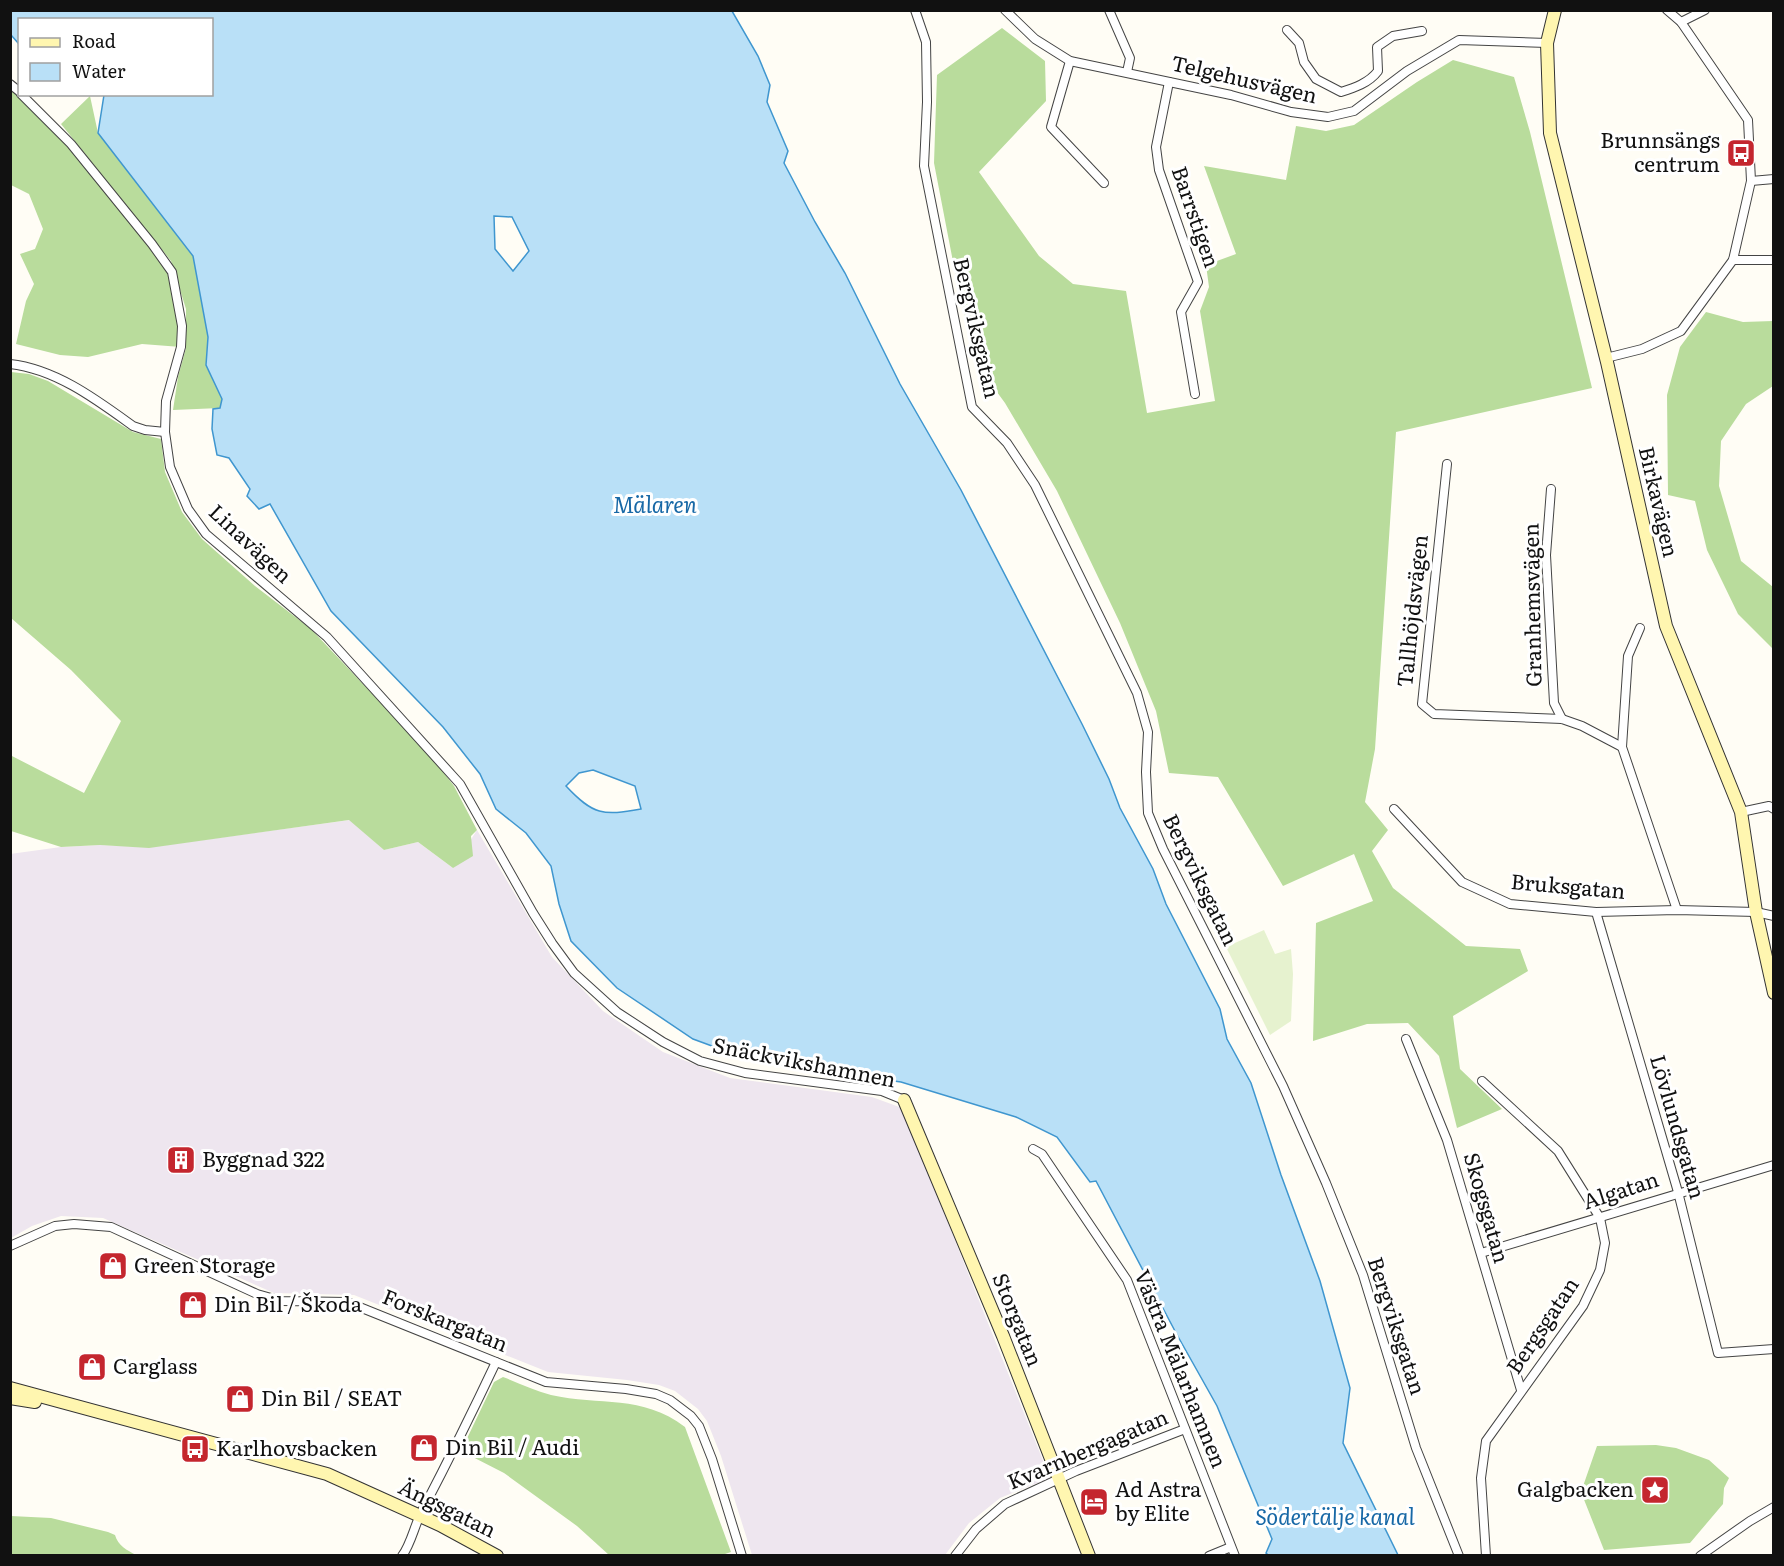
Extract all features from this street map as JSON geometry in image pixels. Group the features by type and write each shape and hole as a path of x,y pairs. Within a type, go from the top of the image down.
{"street":[{"name":"Bergviksgatan","path":"915,10 926,42 927,102 924,166 972,406 1007,443 1035,485 1137,693 1148,732 1148,813 1162,849 1283,1086 1326,1183 1363,1275 1416,1448 1459,1556"},
{"path":"1005,10 1035,39 1070,61 1051,127 1104,183"},
{"path":"1109,10 1130,58 1127,72"},
{"name":"Birkavägen","path":"1555,10 1547,43 1550,133 1606,358 1666,626 1741,812 1756,912 1773,993"},
{"path":"1606,358 1642,348 1681,331 1733,260 1751,181 1748,120 1681,22 1667,10"},
{"path":"1681,22 1705,10"},
{"path":"1287,30 1299,43 1304,62 1316,79 1341,92 1357,87 1376,75 1378,71 1377,47 1393,36 1422,32"},
{"name":"Telgehusvägen","path":"1070,61 1231,95 1291,112 1328,117 1354,111 1407,71 1459,40 1547,43"},
{"name":"Barrstigen","path":"1169,82 1156,147 1159,170 1198,282 1181,312 1195,394"},
{"name":"Linavägen","path":"22,96 71,144 172,272 182,326 181,347 166,401 165,432 170,467 188,509 206,534 327,637 460,784 483,827"},
{"path":"1751,181 1773,179"},
{"path":"1733,260 1773,260"},
{"path":"10,364 50,374 71,385 133,426 165,432"},
{"name":"Tallhöjdsvägen","path":"1447,464 1422,704 1434,714 1562,718 1622,747"},
{"name":"Granhemsvägen","path":"1551,489 1546,555 1554,703 1562,718"},
{"path":"1640,628 1628,656 1622,747 1677,910"},
{"path":"1741,812 1769,806 1773,809"},
{"name":"Bruksgatan","path":"1394,809 1462,882 1510,904 1596,912 1677,910 1756,912 1773,916"},
{"name":"Snäckvikshamnen","path":"483,827 533,913 574,973 617,1012 663,1042 700,1062 745,1073 882,1091 904,1100"},
{"name":"Lövlundsgatan","path":"1596,912 1677,1192 1718,1353 1773,1349"},
{"name":"Skogsgatan","path":"1406,1039 1447,1140 1521,1390"},
{"name":"Bergsgatan","path":"1482,1081 1558,1151 1600,1218 1605,1243 1600,1270 1583,1306 1486,1441 1481,1478 1486,1556"},
{"name":"Storgatan","path":"904,1100 1003,1336 1089,1556"},
{"name":"Västra Mälarhamnen","path":"1033,1149 1042,1154 1126,1280 1233,1551"},
{"name":"Algatan","path":"1480,1253 1773,1165"},
{"name":"Forskargatan","path":"10,1246 55,1226 74,1224 111,1227 257,1294 282,1301 347,1302 546,1382 656,1394 680,1407 699,1426 742,1556"},
{"path":"402,1556 496,1362"},
{"name":"Ängsgatan","path":"10,1388 327,1474 420,1516 497,1556"},
{"name":"Ängsgatan","path":"10,1398 104,1414"},
{"name":"Kvarnbergagatan","path":"955,1556 976,1529 1005,1504 1059,1479 1185,1429"},
{"path":"1700,1556 1773,1507"},
{"path":"1209,1556 1233,1551"}],"shaded area":[{"path":"350,820 384,850 418,842 453,868 477,830 552,957 603,1011 663,1052 730,1078 872,1097 902,1108 1050,1478 1000,1498 969,1523 945,1555 752,1555 721,1456 707,1421 698,1409 675,1391 659,1385 627,1380 548,1372 354,1295 274,1293 103,1218 61,1216 32,1226 11,1238 10,854 61,847 100,845 151,847"}],"green space":[{"path":"1002,28 1045,61 1046,101 979,172 1039,256 1073,284 1126,291 1147,413 1215,401 1200,311 1209,287 1206,265 1236,254 1204,166 1286,180 1296,126 1326,131 1354,125 1453,60 1514,77 1530,132 1592,388 1396,432 1375,749 1365,802 1388,830 1372,851 1393,888 1466,946 1520,949 1528,971 1453,1016 1460,1069 1502,1109 1457,1128 1439,1056 1408,1023 1367,1024 1313,1041 1316,923 1373,901 1354,854 1283,886 1218,777 1169,773 1156,711 1120,623 1057,491 1005,403 975,362 934,163 937,75"},
{"path":"10,84 18,92 18,96 22,96 71,144 172,272 181,347 142,344 88,357 60,355 16,344 26,301 34,284 20,254 35,249 43,229 29,194 11,185"},
{"path":"90,96 98,133 193,256 208,337 206,365 222,399 220,408 173,410 178,377 186,348 186,309 171,261 61,124"},
{"path":"1706,312 1743,322 1773,321 1773,386 1746,404 1721,441 1719,486 1741,561 1773,587 1773,649 1738,614 1707,550 1695,501 1668,495 1667,395 1680,347"},
{"path":"11,372 29,374 48,381 133,432 161,439 165,472 182,512 202,539 255,586 311,629 432,757 454,786 477,830 471,836 473,856 453,868 418,842 384,850 349,820 149,848 100,845 61,847 11,831 10,755 84,793 121,721 71,670 11,618"},
{"path":"1264,930 1275,954 1291,949 1293,974 1291,1021 1270,1035 1226,947"},
{"path":"503,1377 551,1395 637,1405 669,1417 685,1427 731,1552 719,1556 609,1555 577,1526 504,1473 461,1451 494,1382"},
{"path":"1656,1445 1676,1448 1709,1460 1729,1478 1724,1488 1723,1504 1690,1543 1604,1550 1581,1492 1597,1446"},
{"path":"11,1516 51,1518 108,1532 115,1535 121,1545 136,1555 11,1555"}],"water":[{"name":"Mälaren","path":"10,11 732,11 758,56 770,85 767,102 788,151 784,163 845,273 900,384 961,490 1082,724 1109,779 1120,808 1153,869 1166,904 1220,1009 1227,1039 1251,1083 1281,1175 1320,1281 1350,1388 1343,1443 1398,1555 1268,1555 1266,1553 1272,1539 1217,1406 1096,1181 1090,1182 1057,1137 1016,1117 901,1082 767,1063 693,1039 617,988 571,941 559,904 551,866 526,833 496,809 480,774 443,727 331,611 270,504 259,509 247,496 250,489 229,458 217,455 212,429 213,409 220,408 222,399 206,365 208,337 193,256 98,133 104,96 213,96 213,18 18,18 18,43 11,35","holes":["494,216 512,217 529,251 513,271 495,249","593,770 635,786 641,809 617,812 599,811 592,808 575,796 566,786 579,773"]}],"place":[{"name":"Brunnsängs centrum","path":"1741,153"},
{"name":"Byggnad 322","path":"181,1160"},
{"name":"Green Storage","path":"113,1266"},
{"name":"Din Bil / Škoda","path":"193,1305"},
{"name":"Carglass","path":"92,1367"},
{"name":"Din Bil / SEAT","path":"240,1399"},
{"name":"Din Bil / Audi","path":"424,1448"},
{"name":"Karlhovsbacken","path":"195,1449"},
{"name":"Galgbacken","path":"1655,1490"},
{"name":"Ad Astra by Elite","path":"1094,1502"}],"water label":[{"name":"Södertälje kanal","path":"1335,1517"}]}
